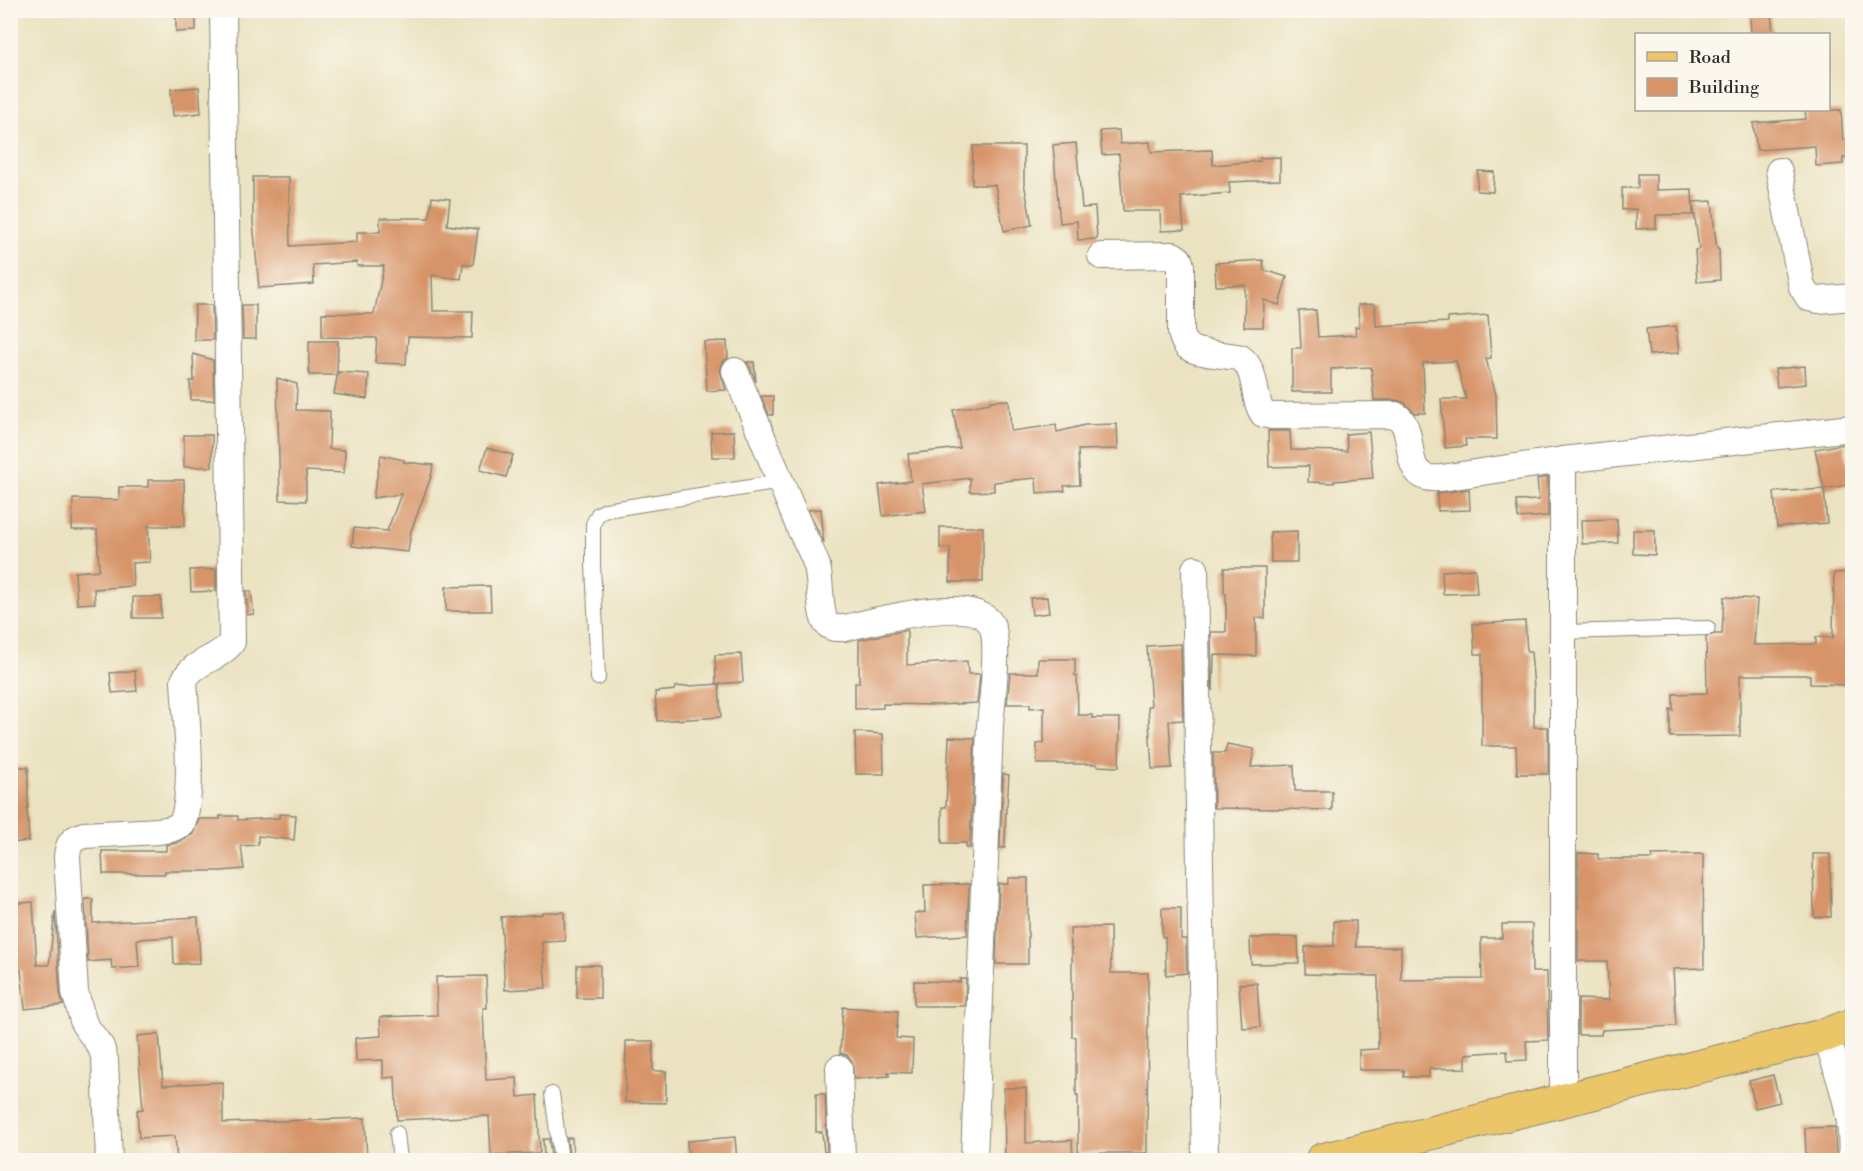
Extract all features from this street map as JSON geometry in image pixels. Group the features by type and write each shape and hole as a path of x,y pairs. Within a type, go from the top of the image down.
{"main road":[{"path":"1322,1161 1839,1030"}],"street":[{"path":"109,1161 105,1060 101,1047 84,1024 75,992 68,847 74,838 84,835 159,831 182,824 186,812 188,776 184,681 186,675 192,670 227,648 232,642 223,10"},
{"path":"1779,171 1802,287 1809,298 1819,300 1852,297"},
{"path":"1101,256 1173,255 1179,260 1181,266 1181,332 1183,339 1187,346 1194,350 1236,357 1246,362 1259,408 1263,414 1272,416 1395,415 1405,426 1416,469 1426,477 1441,478 1563,460 1852,428"},
{"path":"735,371 817,567 823,614 828,626 844,628 930,610 964,610 981,614 991,623 995,654 990,725 974,1161"},
{"path":"1563,460 1563,1101"},
{"path":"1195,569 1205,1161"},
{"path":"1839,1030 1852,1141 1851,1161"},
{"path":"839,1068 842,1161"}],"lane":[{"path":"598,678 593,524 598,514 606,510 781,482"},
{"path":"1562,632 1708,628"},
{"path":"552,1094 561,1161"},
{"path":"397,1133 400,1161"}],"building":[{"path":"176,10 196,10 196,31 176,32"},
{"path":"1771,13 1773,33 1751,33 1750,15"},
{"path":"199,87 201,113 173,116 171,89"},
{"path":"1841,110 1843,140 1852,140 1852,158 1843,158 1843,164 1816,166 1815,146 1757,150 1753,123 1806,119 1805,111"},
{"path":"1119,130 1120,144 1150,142 1151,152 1212,150 1213,165 1280,157 1280,180 1229,182 1230,193 1181,197 1184,230 1161,231 1160,211 1123,211 1119,154 1102,155 1100,131"},
{"path":"1076,143 1082,208 1095,207 1097,239 1078,240 1077,221 1060,223 1053,145"},
{"path":"973,146 1024,146 1024,183 1032,225 1004,231 995,185 972,185"},
{"path":"1478,171 1494,172 1493,192 1477,191"},
{"path":"1638,174 1656,174 1656,190 1692,189 1693,215 1656,215 1656,228 1636,229 1636,209 1622,210 1622,188 1638,188"},
{"path":"253,177 289,177 290,246 357,242 357,232 380,232 380,218 429,218 432,197 450,199 447,225 478,229 473,265 463,264 461,279 432,275 433,311 473,311 472,338 408,337 406,364 375,363 377,338 322,337 322,313 374,314 384,266 357,266 357,262 313,265 314,284 259,288 253,222"},
{"path":"1712,201 1717,249 1719,249 1720,280 1697,282 1695,250 1699,249 1693,202"},
{"path":"1263,260 1264,270 1287,277 1279,305 1264,300 1263,327 1244,327 1245,285 1216,286 1215,263"},
{"path":"1375,304 1376,326 1448,322 1448,318 1488,315 1491,358 1486,359 1496,395 1497,439 1465,439 1466,446 1445,448 1441,399 1466,399 1456,361 1423,363 1425,413 1414,413 1405,403 1396,400 1374,400 1371,367 1331,369 1331,392 1292,392 1292,348 1301,348 1299,311 1316,310 1318,337 1356,335 1355,327 1359,327 1358,305"},
{"path":"195,305 212,305 213,340 194,340"},
{"path":"242,305 256,305 256,339 243,339"},
{"path":"1676,326 1679,353 1649,355 1646,329"},
{"path":"309,341 338,341 337,375 309,375"},
{"path":"727,341 728,358 723,362 720,370 726,390 707,391 704,342"},
{"path":"193,354 213,360 214,400 191,400 190,381 194,381"},
{"path":"746,362 754,362 756,382 749,365"},
{"path":"1805,366 1806,384 1777,387 1775,369"},
{"path":"338,372 369,374 367,399 334,394"},
{"path":"277,378 297,384 296,410 330,411 329,449 345,450 344,473 306,471 306,501 280,500"},
{"path":"761,396 773,396 773,415 769,415"},
{"path":"1009,400 1011,431 1056,425 1057,432 1085,425 1117,424 1118,449 1078,450 1080,485 1064,486 1065,491 1037,493 1036,478 994,482 994,491 970,492 970,478 922,484 926,511 883,516 879,485 911,481 908,454 960,448 953,410 990,403 990,401"},
{"path":"734,431 735,457 712,457 711,432"},
{"path":"1268,431 1290,431 1291,450 1347,451 1346,434 1369,432 1373,478 1334,481 1334,483 1308,482 1309,466 1269,467"},
{"path":"184,435 212,435 212,467 184,467"},
{"path":"1844,444 1852,484 1824,489 1815,449"},
{"path":"487,448 513,455 506,477 480,470"},
{"path":"381,455 404,460 404,462 433,465 431,477 411,531 408,552 352,546 354,528 387,531 401,494 373,498"},
{"path":"1548,477 1548,516 1518,518 1516,501 1539,500 1537,479"},
{"path":"148,480 184,480 185,526 148,526 150,562 132,563 133,586 94,589 95,603 77,604 75,572 99,570 97,530 72,530 73,499 119,500 119,487 148,487"},
{"path":"1469,489 1470,510 1438,511 1437,493"},
{"path":"1824,489 1827,523 1777,527 1774,492"},
{"path":"821,509 824,543 808,510"},
{"path":"1617,519 1618,543 1582,544 1581,520"},
{"path":"940,527 983,527 983,582 950,582 950,548 940,548"},
{"path":"1633,530 1655,530 1655,555 1633,554"},
{"path":"1297,531 1297,562 1271,562 1270,532"},
{"path":"1224,568 1265,568 1265,618 1256,618 1256,656 1214,655 1212,690 1211,632 1226,632"},
{"path":"216,569 216,591 191,592 190,570"},
{"path":"1475,569 1477,593 1443,594 1442,571"},
{"path":"1852,572 1852,685 1810,684 1810,675 1740,675 1740,736 1670,737 1670,709 1673,710 1673,694 1707,693 1706,637 1722,634 1724,597 1757,599 1754,645 1816,644 1816,637 1833,638 1834,573"},
{"path":"490,586 491,611 446,611 446,587"},
{"path":"246,591 251,591 254,614 247,615"},
{"path":"133,597 161,597 161,618 133,618"},
{"path":"1047,597 1049,613 1032,615 1030,598"},
{"path":"1525,621 1527,652 1531,652 1534,727 1548,727 1548,774 1517,774 1516,746 1482,746 1482,654 1475,654 1473,624"},
{"path":"907,630 907,665 967,661 968,674 980,674 977,703 883,704 883,708 855,709 855,683 859,683 859,640"},
{"path":"1181,644 1183,720 1169,721 1172,768 1152,769 1147,646"},
{"path":"741,654 743,682 716,684 715,655"},
{"path":"1038,659 1075,659 1078,715 1092,715 1092,718 1120,718 1119,767 1097,766 1097,764 1037,764 1037,744 1044,743 1044,707 1030,708 1030,704 1007,704 1010,673 1038,673"},
{"path":"135,671 137,691 112,693 110,673"},
{"path":"719,684 721,717 657,721 655,692 675,690 675,687"},
{"path":"855,732 883,734 884,774 856,774"},
{"path":"949,737 975,738 970,848 966,848 966,843 942,843 942,807 946,807"},
{"path":"1227,744 1254,749 1251,767 1294,765 1295,791 1332,791 1332,810 1214,808 1213,753 1225,753"},
{"path":"10,767 28,767 29,841 10,843"},
{"path":"1003,774 1009,775 1005,848 1000,848"},
{"path":"279,814 296,815 294,840 258,836 258,845 241,846 244,869 165,871 165,874 103,874 102,851 166,851 166,845 177,843 193,834 199,819 220,819 220,816 238,816 238,820 279,818"},
{"path":"1578,853 1598,854 1598,859 1652,859 1652,855 1703,854 1704,968 1673,969 1676,1026 1602,1030 1601,1035 1578,1035 1578,999 1609,1000 1607,961 1578,961"},
{"path":"1813,854 1830,854 1831,917 1814,917"},
{"path":"1009,878 1028,878 1028,964 996,964 999,884 1009,884"},
{"path":"969,884 967,935 917,938 915,913 925,912 924,885"},
{"path":"85,899 93,899 93,923 198,917 200,963 174,964 173,937 137,939 139,967 112,969 111,960 88,962"},
{"path":"33,902 37,965 49,965 55,911 60,993 63,1005 25,1009 21,970 10,970 10,904"},
{"path":"1162,908 1181,908 1181,939 1186,939 1187,973 1166,975"},
{"path":"542,912 564,912 565,941 542,942 546,988 505,990 501,917 542,914"},
{"path":"1334,921 1356,921 1356,947 1401,947 1401,980 1482,979 1481,938 1502,938 1502,924 1532,924 1532,972 1547,972 1548,1040 1526,1041 1527,1060 1508,1061 1507,1051 1466,1054 1466,1068 1429,1069 1429,1077 1404,1077 1404,1070 1359,1070 1359,1050 1378,1049 1378,976 1305,974 1305,947 1334,946"},
{"path":"1110,927 1111,973 1148,973 1147,1153 1078,1153 1076,1037 1072,1037 1070,928"},
{"path":"1298,937 1299,963 1251,964 1250,938"},
{"path":"577,965 600,965 600,998 577,998"},
{"path":"486,976 487,1008 483,1008 486,1080 517,1078 518,1097 537,1095 540,1153 491,1155 489,1116 397,1120 395,1077 383,1078 383,1060 356,1061 355,1038 381,1036 380,1017 437,1015 436,977"},
{"path":"960,979 966,979 965,1006 914,1006 914,981 960,982"},
{"path":"1257,983 1260,1027 1242,1028 1239,984"},
{"path":"843,1007 898,1011 896,1038 913,1039 912,1073 888,1072 889,1076 854,1079 852,1061 847,1055 840,1053"},
{"path":"159,1034 163,1085 223,1082 223,1123 365,1118 367,1161 177,1161 175,1136 139,1138 137,1110 143,1109 137,1036"},
{"path":"626,1041 653,1041 653,1071 666,1071 666,1103 625,1102"},
{"path":"1773,1075 1780,1102 1755,1108 1749,1081"},
{"path":"1004,1088 1026,1088 1026,1143 1072,1140 1073,1161 1005,1161"},
{"path":"816,1094 825,1094 827,1152 824,1152 822,1132 816,1132"},
{"path":"1835,1127 1836,1161 1806,1161 1805,1128"},
{"path":"735,1137 737,1161 688,1161 687,1141"},
{"path":"567,1138 572,1138 573,1155 569,1155"},
{"path":"543,1139 549,1139 551,1156 544,1157"}]}
